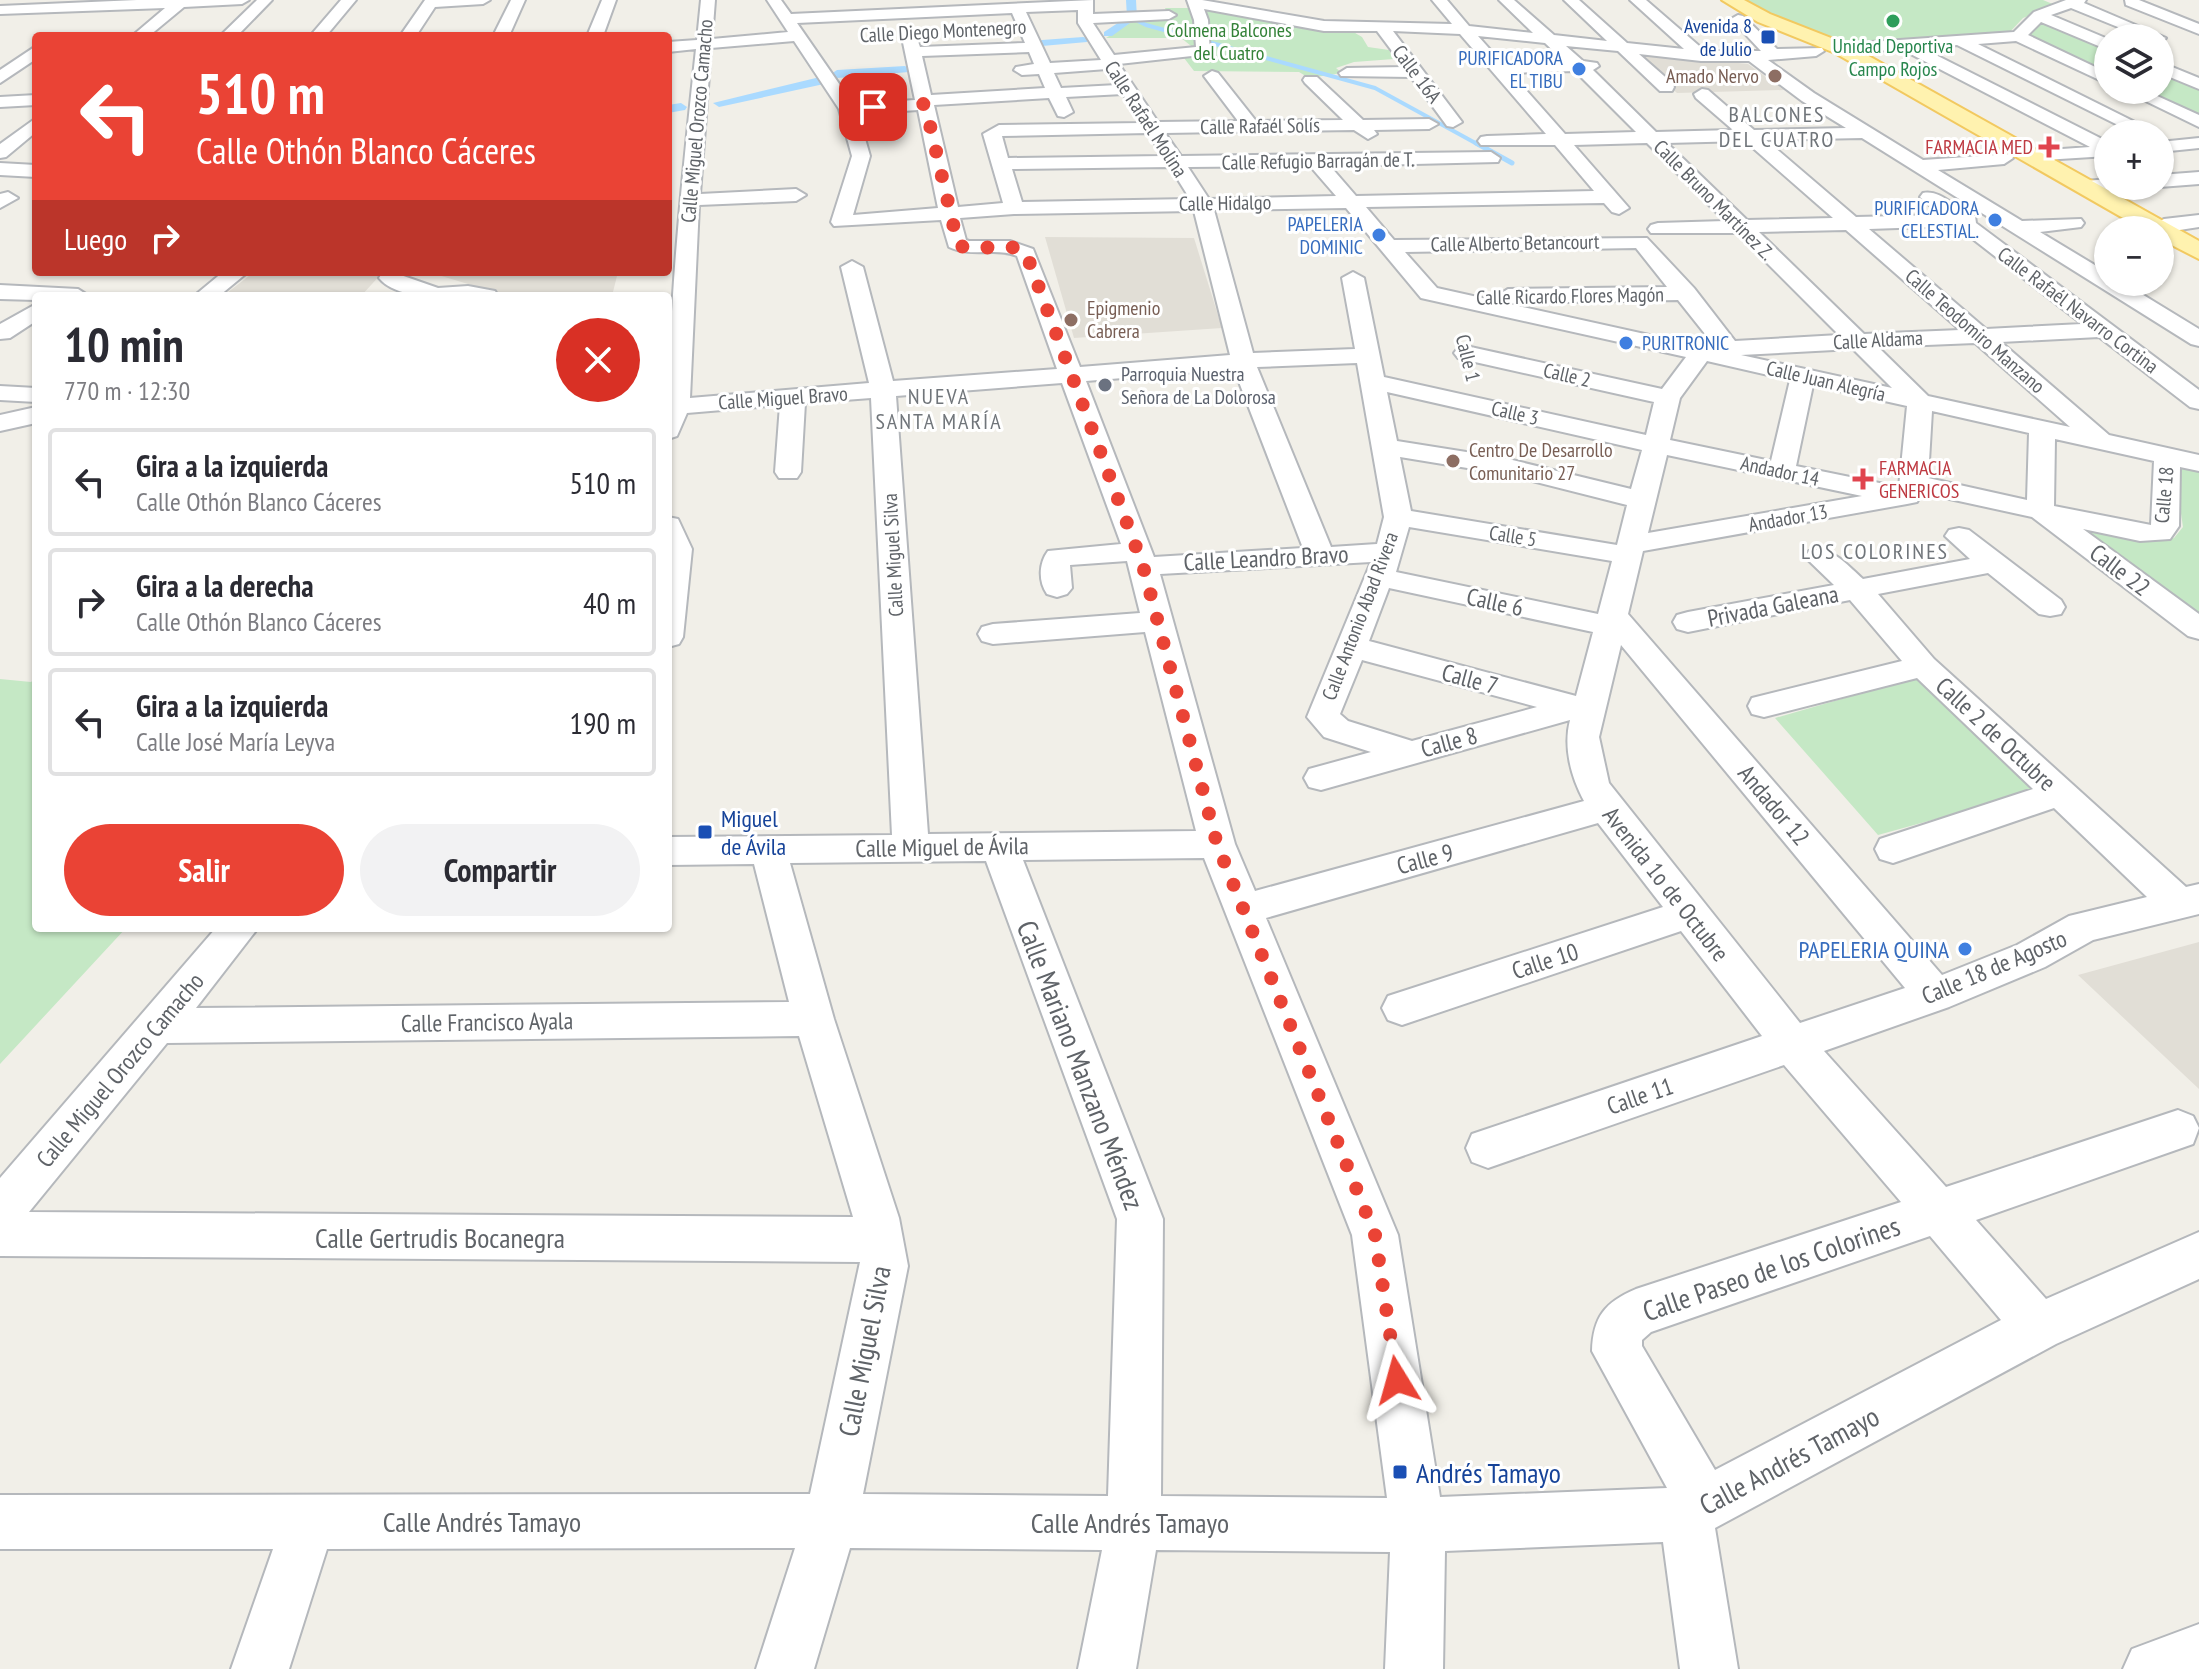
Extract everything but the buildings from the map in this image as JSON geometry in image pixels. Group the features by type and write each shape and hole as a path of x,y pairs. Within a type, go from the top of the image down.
{"main road":[{"path":"1727,8 1764,18 1842,49 2034,157 2094,185"},
{"path":"1727,8 1816,51 2103,216"},
{"path":"2004,158 2040,173 2117,216"},
{"path":"2114,200 2133,216"},
{"path":"2174,242 2199,251"},
{"path":"2174,248 2199,264"},
{"path":"2174,251 2199,272"}],"street":[{"path":"3,11 21,0"},
{"path":"3,11 98,3 242,0"},
{"path":"232,32 265,0"},
{"path":"321,32 349,0"},
{"path":"411,32 432,1 483,0"},
{"path":"503,32 518,0"},
{"path":"597,32 609,0"},
{"name":"Calle Miguel Orozco Camacho","path":"672,420 677,406 680,208 692,174 708,0"},
{"path":"1439,0 1557,140 1628,218"},
{"name":"Calle Bruno Martínez Z.","path":"1506,0 1579,66 1920,402"},
{"path":"1571,0 1622,48 1623,65"},
{"path":"1637,0 1701,56"},
{"path":"2126,0 2199,29"},
{"path":"145,32 182,1"},
{"path":"2018,36 2039,15 2075,1 2127,24"},
{"path":"781,2 787,19 805,37 848,109 1127,89"},
{"path":"1195,2 1324,26 1464,31 1701,56 1816,51"},
{"path":"999,71 1204,51 1201,20 1195,2"},
{"path":"75,21 98,3"},
{"path":"787,19 892,7 1021,5 1119,18 1169,15"},
{"path":"1021,5 1027,26 1040,43 1044,68 1072,128"},
{"path":"1727,8 1772,53"},
{"path":"1201,20 1243,13 1318,10"},
{"name":"Calle Rafaél Molina","path":"1082,14 1202,203 1243,361 1320,555"},
{"path":"2039,15 2094,39"},
{"name":"Calle 16A","path":"1381,26 1453,122"},
{"path":"909,33 958,245 968,248 1016,248 1026,253 1069,375 1141,559 1217,844 1375,1235 1418,1525 1414,1669"},
{"path":"1842,49 2018,36 2094,72"},
{"path":"672,47 805,37"},
{"path":"1959,41 2121,120"},
{"path":"914,52 1040,43"},
{"path":"1904,44 2094,143"},
{"path":"0,59 32,55"},
{"path":"0,78 32,56"},
{"name":"Calle Rafaél Navarro Cortina","path":"1753,56 1808,97 1818,111 2013,223 2199,339"},
{"path":"1496,69 1623,65 1666,87"},
{"path":"1347,73 1415,72"},
{"path":"2174,73 2199,84"},
{"path":"2180,76 2199,75"},
{"path":"1212,76 1251,126"},
{"path":"1311,80 1395,160"},
{"name":"Calle Teodomiro Manzano","path":"1702,94 2102,442"},
{"path":"0,102 32,100"},
{"path":"2161,104 2199,122"},
{"name":"Calle Hidalgo","path":"848,109 861,156 841,222 1014,208 1609,197"},
{"name":"Calle Rafaél Solís","path":"1001,164 992,134 995,131 1429,124"},
{"path":"0,153 32,126"},
{"path":"1557,140 1856,133"},
{"name":"Calle Rafaél Navarro Cortina","path":"1856,133 1961,220 2199,402"},
{"name":"Calle Refugio Barragán de T.","path":"1001,164 1395,160 1557,140"},
{"path":"2174,144 2199,143"},
{"path":"2034,157 2094,151"},
{"path":"1917,166 2004,158"},
{"path":"1316,161 1424,289 1456,304"},
{"path":"1001,164 1014,208"},
{"path":"0,169 32,171"},
{"path":"672,175 692,174"},
{"path":"2174,180 2199,178"},
{"path":"0,180 32,182"},
{"path":"680,208 796,195"},
{"path":"0,196 8,198 0,202"},
{"name":"Calle Alberto Betancourt","path":"1389,246 1649,236 1741,227 1851,223 1961,220 2074,223"},
{"path":"2174,231 2199,221"},
{"path":"2174,233 2199,228"},
{"path":"1649,236 1686,293 1716,350"},
{"name":"Calle Miguel Silva","path":"852,267 883,390 911,848"},
{"path":"210,292 232,276"},
{"path":"377,292 391,276"},
{"path":"394,276 423,292"},
{"name":"Calle Antonio Abad Rivera","path":"1353,278 1398,517 1384,564 1324,711 1325,721 1336,729 1412,753"},
{"path":"0,292 32,294"},
{"name":"Calle Ricardo Flores Magón","path":"1456,304 1686,293"},
{"name":"Calle Juan Alegría","path":"1456,304 1716,350 1803,377 2199,463"},
{"name":"Calle 1","path":"1456,304 1480,405"},
{"path":"8,337 32,315"},
{"name":"Calle Aldama","path":"1716,350 2103,330"},
{"name":"Avenida 1o de Octubre","path":"1716,350 1668,398 1612,621 1583,709 1584,758 1592,784 1606,808 1687,914 1792,1044 2039,1327"},
{"name":"Calle 2","path":"1466,353 1668,398"},
{"name":"Calle Miguel Bravo","path":"677,406 1243,361 1371,368"},
{"name":"Calle 3","path":"1371,368 1480,405 1656,445"},
{"path":"1782,471 1803,377"},
{"path":"2170,380 2199,378"},
{"path":"0,393 32,395"},
{"path":"788,472 793,396"},
{"path":"1908,492 1920,402"},
{"path":"0,423 32,416"},
{"path":"2040,510 2042,429"},
{"path":"0,442 32,439"},
{"name":"Andador 14","path":"1656,445 1782,471 1908,492"},
{"path":"1385,447 1504,466 1642,500"},
{"name":"Calle 18","path":"2040,510 2140,533 2160,533 2165,526 2167,456"},
{"name":"Andador 13","path":"1629,550 1908,492 1946,490 2040,510"},
{"name":"Calle 22","path":"2040,510 2199,629"},
{"name":"Calle 5","path":"1398,517 1629,550"},
{"path":"672,535 678,549 672,602"},
{"path":"1959,536 2050,607"},
{"name":"Calle Leandro Bravo","path":"1057,588 1055,563 1058,557 1141,559 1320,555 1384,564"},
{"name":"Calle 2 de Octubre","path":"1819,557 1858,590 1923,666 2059,793 2189,902"},
{"name":"Privada Galeana","path":"1688,622 1992,563"},
{"name":"Calle 6","path":"1384,564 1612,621"},
{"path":"993,634 1158,621"},
{"name":"Andador 12","path":"1612,621 1935,995"},
{"name":"Calle 7","path":"1352,647 1583,709"},
{"path":"1764,706 1923,666"},
{"name":"Calle 8","path":"1321,778 1583,709"},
{"path":"1893,849 2059,793"},
{"name":"Calle 9","path":"1244,909 1606,808"},
{"name":"Calle Miguel de Ávila","path":"672,851 1217,844"},
{"name":"Calle Mariano Manzano Méndez","path":"999,846 1140,1219 1134,1522 1107,1669"},
{"name":"Calle Miguel Silva","path":"768,849 814,1019 881,1240 884,1266 831,1521 785,1669"},
{"name":"Calle 18 de Agosto","path":"1792,1044 1935,995 2031,956 2083,927 2189,902"},
{"name":"Calle 10","path":"1402,1008 1687,914"},
{"name":"Calle Miguel Orozco Camacho","path":"0,1212 236,932"},
{"name":"Calle Francisco Ayala","path":"159,1026 814,1019"},
{"name":"Calle 11","path":"1488,1148 1792,1044"},
{"name":"Calle Paseo de los Colorines","path":"1696,1509 1617,1351 1617,1329 1636,1313 2178,1130"},
{"name":"Calle Gertrudis Bocanegra","path":"0,1234 881,1240"},
{"name":"Calle Andrés Tamayo","path":"4,1530 309,1522 831,1521 1418,1525 1696,1509 2039,1327 2197,1260"},
{"path":"1696,1509 1709,1669"},
{"path":"260,1669 309,1522"},
{"path":"2152,1669 2199,1653"}],"shaded area":[{"path":"1632,52 1748,64 1784,90 1677,93"},
{"path":"1045,237 1194,238 1222,328 1074,338"},
{"path":"249,276 379,276 365,292 228,292"},
{"path":"441,276 617,276 613,292 495,292"},
{"path":"2199,942 2199,1089 2078,975"}],"green space":[{"name":"Unidad Deportiva Campo Rojos","path":"1741,0 2043,0 2055,5 2023,18 2008,34 1841,45"},
{"name":"Colmena Balcones del Cuatro","path":"1165,8 1207,8 1350,30 1362,37 1368,47 1389,50 1394,59 1354,62 1336,68 1342,73 1309,78 1299,72 1194,71 1184,58 1195,49 1181,38 1106,38 1144,14 1167,12"},
{"path":"2045,19 2094,41 2094,69 2024,37"},
{"path":"2174,75 2199,86 2199,117 2171,104 2174,104"},
{"path":"2174,465 2199,470 2199,623 2058,517 2158,541 2174,538 2183,527"},
{"path":"1921,676 2040,790 1878,835 1775,718"},
{"path":"0,679 31,682 32,932 122,932 0,1064"}],"waterway":[{"path":"1108,34 1132,18 1131,0"},
{"path":"1132,18 1146,25 1375,88 1479,145"},
{"path":"1042,43 1083,40"},
{"path":"837,74 905,70"},
{"path":"719,103 820,81"},
{"path":"672,108 681,107"},
{"path":"1476,143 1512,163"}],"place":[{"name":"Unidad Deportiva Campo Rojos","path":"1893,21"},
{"name":"Avenida 8 de Julio","path":"1768,37"},
{"name":"PURIFICADORA EL TIBU","path":"1579,69"},
{"name":"Amado Nervo","path":"1775,76"},
{"name":"FARMACIA MED","path":"2049,147"},
{"name":"PURIFICADORA CELESTIAL.","path":"1995,220"},
{"name":"PAPELERIA DOMINIC","path":"1379,235"},
{"name":"Epigmenio Cabrera","path":"1071,320"},
{"name":"PURITRONIC","path":"1626,343"},
{"name":"Parroquia Nuestra Señora de La Dolorosa","path":"1105,385"},
{"name":"Centro De Desarrollo Comunitario 27","path":"1453,461"},
{"name":"FARMACIA GENERICOS","path":"1863,479"},
{"name":"Miguel de Ávila","path":"705,832"},
{"name":"PAPELERIA QUINA","path":"1965,949"},
{"name":"Andrés Tamayo","path":"1400,1472"}],"district":[{"name":"BALCONES DEL CUATRO","path":"1777,126"},
{"name":"NUEVA SANTA MARÍA","path":"939,408"},
{"name":"LOS COLORINES","path":"1875,551"}],"route":[{"path":"873,107 925,104 958,245 964,248 1016,248 1026,253 1069,375 1143,566 1217,844 1375,1235 1397,1380"}]}
